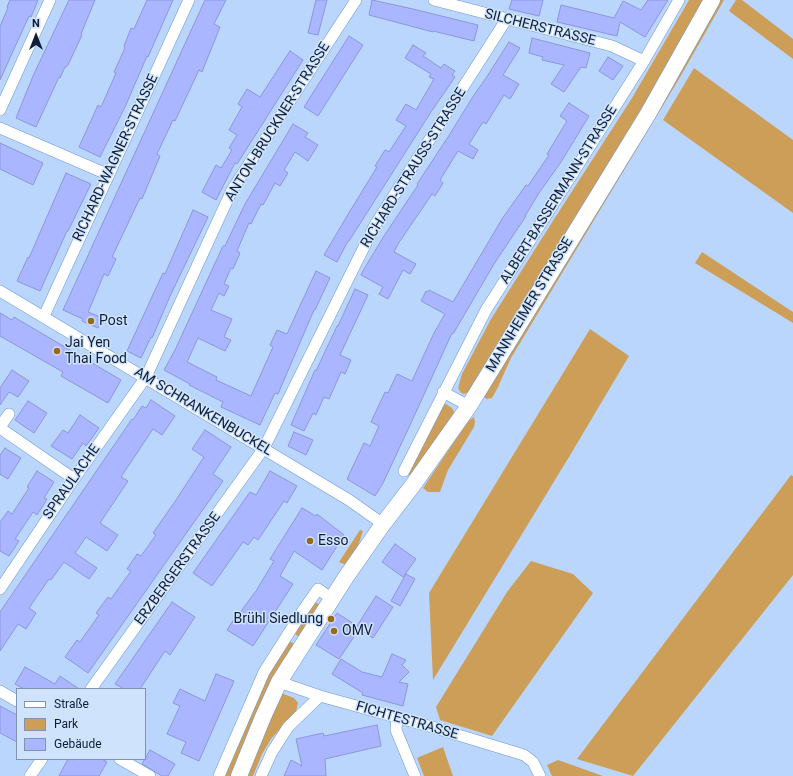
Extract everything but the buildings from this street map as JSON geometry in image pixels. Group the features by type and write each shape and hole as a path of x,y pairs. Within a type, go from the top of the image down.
{"main road":[{"name":"MANNHEIMER STRASSE","path":"239,776 279,682 332,599 383,524 413,485 469,406 648,114 712,0"}],"street":[{"path":"0,110 50,0"},
{"name":"RICHARD-WAGNER-STRASSE","path":"44,316 188,0"},
{"name":"ANTON-BRUCKNER-STRASSE","path":"146,377 232,190 356,0"},
{"name":"SILCHERSTRASSE","path":"434,0 506,20 612,46 644,61"},
{"name":"ALBERT-BASSERMANN-STRASSE","path":"404,471 486,310 644,61 679,0"},
{"name":"RICHARD-STRAUSS-STRASSE","path":"264,448 375,225 506,20"},
{"path":"0,128 109,175"},
{"name":"AM SCHRANKENBUCKEL","path":"0,291 264,448 349,500 383,524"},
{"name":"SPRAULACHE","path":"0,589 74,479 146,377"},
{"path":"443,392 469,406"},
{"path":"9,414 0,428 74,479"},
{"name":"ERZBERGERSTRASSE","path":"92,688 264,448"},
{"path":"219,776 264,672 300,615 318,589 332,599"},
{"name":"FICHTESTRASSE","path":"279,682 320,696 524,755 533,762 540,776"},
{"path":"0,691 16,700"},
{"path":"261,776 272,752 288,726 320,696"},
{"path":"397,718 396,730 414,776"},
{"path":"30,776 41,760"},
{"path":"122,760 150,776"}],"green space":[{"path":"689,0 705,0 668,65 469,392 464,394 461,393 458,388 462,374 491,319 632,98"},
{"path":"719,0 724,0 679,79 511,358 492,398 486,399 484,396 485,394"},
{"path":"736,0 742,0 793,39 793,59 729,11"},
{"path":"694,68 793,140 793,213 663,120"},
{"path":"702,252 793,312 793,323 695,263"},
{"path":"590,329 629,356 433,680 429,593"},
{"path":"446,404 452,408 454,412 453,417 411,475 408,475 437,411 441,406"},
{"path":"474,417 474,427 448,470 440,492 428,492 423,488 468,421"},
{"path":"791,475 793,476 793,575 633,776 577,759"},
{"path":"360,530 363,531 358,546 346,565 339,562"},
{"path":"531,561 573,574 593,593 492,736 440,720 436,707 507,592"},
{"path":"314,602 319,604 319,607 300,638 294,633"},
{"path":"288,640 296,645 232,776 224,776 266,677"},
{"path":"281,693 294,698 298,703 296,711 271,739 262,754 253,776 244,776"},
{"path":"443,747 453,776 424,776 417,758"},
{"path":"558,760 603,776 552,776 547,765"}],"place":[{"name":"Post","path":"91,321"},
{"name":"Jai Yen Thai Food","path":"57,351"},
{"name":"Esso","path":"310,541"},
{"name":"Brühl Siedlung","path":"331,619"},
{"name":"OMV","path":"334,631"}]}
